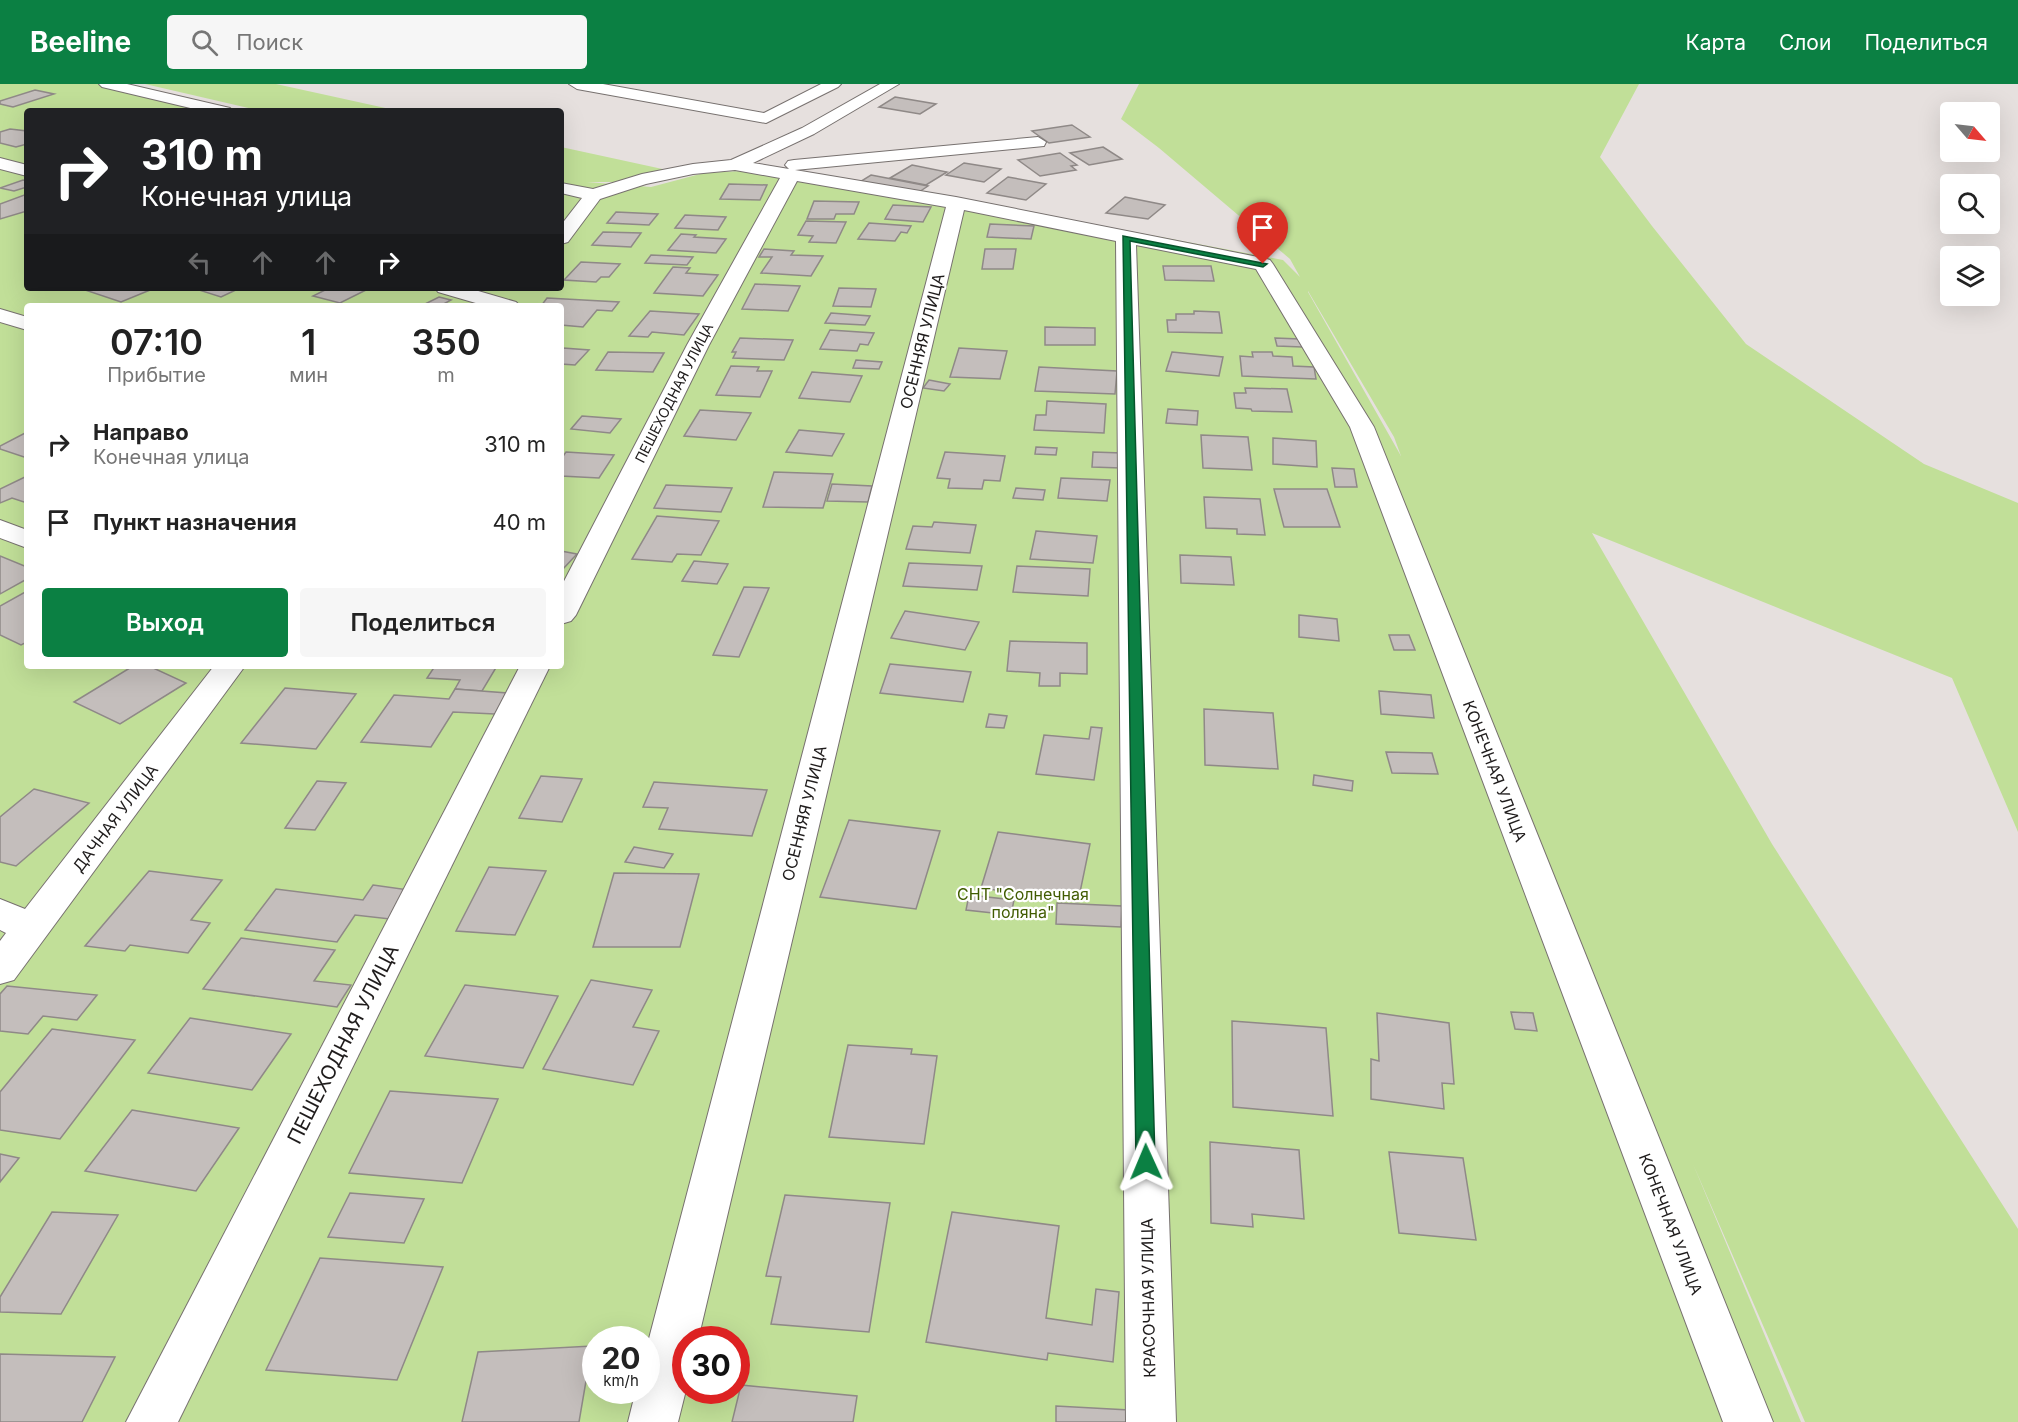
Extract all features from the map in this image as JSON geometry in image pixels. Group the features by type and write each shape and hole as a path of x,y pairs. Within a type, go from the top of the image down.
{"street":[{"path":"107,84 211,108"},
{"path":"577,84 766,118 833,84"},
{"path":"564,189 594,195 642,179 735,165 808,131 891,84"},
{"path":"780,173 804,162 1038,142"},
{"path":"0,163 24,170"},
{"name":"КОНЕЧНАЯ УЛИЦА","path":"735,165 956,203 1263,264 1362,427 1748,1422"},
{"name":"ПЕШЕХОДНАЯ УЛИЦА","path":"564,609 698,345 780,173"},
{"path":"564,234 594,195"},
{"name":"ОСЕННЯЯ УЛИЦА","path":"652,1422 956,203"},
{"name":"КРАСОЧНАЯ УЛИЦА","path":"1126,238 1151,1422"},
{"path":"456,291 498,303"},
{"path":"511,303 521,291"},
{"path":"0,315 24,323"},
{"path":"0,528 24,539"},
{"name":"ДАЧНАЯ УЛИЦА","path":"0,969 15,921 227,669"},
{"name":"ПЕШЕХОДНАЯ УЛИЦА","path":"151,1422 533,669"}],"green space":[{"name":"СНТ \"Солнечная поляна\"","path":"0,84 126,84 233,108 24,108 24,291 564,291 564,148 667,170 615,182 587,182 651,187 704,173 778,169 985,204 1283,260 1300,277 1290,259 1159,148 1121,119 1139,84 1639,84 1600,157 1746,344 1924,464 2018,503 2018,832 1952,678 1592,533 1772,844 2018,1229 2018,1422 1805,1422 1693,1164 1801,1422 0,1422","holes":["1308,291 1394,437 1401,456"]},
{"path":"145,84 276,84 385,108 248,108"}],"building":[{"path":"35,90 54,94 13,107 0,104 0,101"},
{"path":"895,97 936,104 920,114 879,107"},
{"path":"1072,125 1090,137 1049,143 1032,131"},
{"path":"10,129 24,131 24,145 16,147 0,143 0,132"},
{"path":"1103,147 1122,159 1089,165 1070,153"},
{"path":"1060,153 1077,165 1071,166 1076,170 1040,176 1018,160"},
{"path":"964,163 1001,169 984,182 946,175"},
{"path":"912,165 947,172 926,185 890,178"},
{"path":"871,175 928,186 916,194 858,183"},
{"path":"1008,177 1046,184 1026,200 987,193"},
{"path":"24,180 24,188 14,191 0,188"},
{"path":"729,184 767,185 760,200 720,199"},
{"path":"24,195 24,212 0,219 0,204"},
{"path":"1125,197 1165,205 1148,219 1106,213"},
{"path":"814,201 859,202 854,214 836,214 834,219 807,219"},
{"path":"893,205 931,207 923,222 885,219"},
{"path":"616,212 658,214 649,225 607,223"},
{"path":"685,215 726,217 718,230 675,228"},
{"path":"806,221 846,222 836,243 809,242 813,236 798,235"},
{"path":"869,223 911,226 907,233 901,232 895,241 858,239"},
{"path":"990,224 1034,226 1031,239 987,237"},
{"path":"603,232 641,233 631,247 592,245"},
{"path":"681,234 726,239 716,253 668,250"},
{"path":"764,249 794,251 791,255 823,256 811,276 761,273 772,257 759,257"},
{"path":"985,249 1016,249 1013,269 982,269"},
{"path":"651,255 693,257 687,265 645,263"},
{"path":"581,262 620,264 609,277 601,277 596,282 564,280"},
{"path":"1163,266 1211,266 1214,281 1165,280"},
{"path":"673,267 690,268 686,273 718,275 703,296 654,293"},
{"path":"755,284 800,286 788,311 742,309"},
{"path":"839,288 876,289 871,307 833,306"},
{"path":"88,291 148,291 121,302"},
{"path":"202,291 234,291 221,297"},
{"path":"323,291 364,291 340,303 313,296"},
{"path":"439,297 451,300 446,303 427,303"},
{"path":"547,298 619,302 612,311 597,310 583,327 564,325 564,303 543,303"},
{"path":"650,311 699,314 684,335 652,332 648,337 629,336"},
{"path":"1194,311 1219,312 1222,333 1168,332 1167,320 1176,320 1176,314 1194,314"},
{"path":"831,313 870,316 865,325 825,323"},
{"path":"1045,327 1095,328 1095,345 1045,345"},
{"path":"830,330 874,333 868,345 860,344 857,351 820,349"},
{"path":"740,338 793,340 784,360 733,358 736,352 732,352"},
{"path":"1275,338 1300,339 1302,347 1277,346"},
{"path":"564,348 589,350 575,365 564,364"},
{"path":"959,348 1007,351 1000,379 950,377"},
{"path":"608,352 664,353 653,372 596,370"},
{"path":"1172,352 1223,357 1219,376 1166,371"},
{"path":"1252,352 1272,352 1273,356 1292,357 1293,366 1314,367 1316,379 1242,376 1240,356 1253,357"},
{"path":"856,360 882,362 879,369 853,368"},
{"path":"731,366 759,367 757,371 772,371 760,397 716,395"},
{"path":"1039,367 1117,371 1115,394 1035,391"},
{"path":"812,372 862,376 850,402 799,398"},
{"path":"929,380 950,384 944,391 923,388"},
{"path":"1245,388 1287,389 1292,412 1252,411 1236,408 1234,393 1246,393"},
{"path":"1047,401 1106,404 1104,433 1034,430 1036,415 1046,415"},
{"path":"1168,409 1198,411 1197,425 1166,423"},
{"path":"700,410 751,413 736,440 684,436"},
{"path":"582,416 621,419 610,433 571,429"},
{"path":"799,430 844,434 832,456 786,452"},
{"path":"24,434 24,457 0,449 0,446"},
{"path":"1201,435 1248,437 1252,470 1203,468"},
{"path":"1273,438 1316,441 1317,467 1273,464"},
{"path":"1036,447 1057,448 1056,455 1035,454"},
{"path":"566,452 614,455 599,478 564,476"},
{"path":"945,452 1005,456 1000,481 984,480 982,489 948,488 950,479 937,478"},
{"path":"1093,452 1122,453 1121,468 1092,467"},
{"path":"1332,468 1354,469 1357,487 1335,487"},
{"path":"774,472 833,474 823,508 763,507"},
{"path":"24,477 24,502 12,498 0,503 0,489"},
{"path":"1061,478 1110,480 1107,501 1058,498"},
{"path":"832,484 872,486 868,502 827,501"},
{"path":"666,485 732,488 721,512 654,508"},
{"path":"1016,488 1045,490 1043,500 1013,498"},
{"path":"1274,489 1327,489 1340,527 1284,527"},
{"path":"1204,497 1260,499 1265,535 1237,534 1237,529 1206,528"},
{"path":"657,516 719,521 701,555 677,554 672,562 632,559"},
{"path":"934,522 976,525 970,553 906,549 913,526 932,527"},
{"path":"1036,531 1097,536 1093,563 1030,559"},
{"path":"564,552 577,554 564,568"},
{"path":"1180,555 1231,557 1234,585 1181,583"},
{"path":"0,556 24,566 24,581 0,594"},
{"path":"694,561 728,564 717,584 682,581"},
{"path":"909,563 982,566 977,590 903,586"},
{"path":"1017,566 1090,569 1088,596 1013,592"},
{"path":"744,587 769,588 739,657 713,655"},
{"path":"24,593 24,644 21,645 0,635 0,606"},
{"path":"905,611 979,622 965,650 891,638"},
{"path":"1299,615 1337,619 1339,641 1299,637"},
{"path":"1389,635 1409,635 1415,650 1394,650"},
{"path":"1010,641 1087,643 1087,674 1060,673 1060,686 1039,686 1040,673 1007,671"},
{"path":"890,664 971,672 963,702 880,693"},
{"path":"128,669 156,669 186,683 120,724 74,702"},
{"path":"433,669 495,669 482,691 455,689 460,680 427,678"},
{"path":"285,688 356,694 316,749 241,743"},
{"path":"455,689 507,693 495,714 453,712 431,747 361,742 394,695 449,699"},
{"path":"1379,691 1431,695 1434,718 1381,714"},
{"path":"1204,709 1273,713 1278,769 1205,765"},
{"path":"989,714 1007,716 1004,728 986,727"},
{"path":"1091,727 1102,728 1094,780 1036,774 1044,735 1089,739"},
{"path":"1386,752 1432,753 1438,774 1392,773"},
{"path":"1314,775 1353,781 1352,791 1313,785"},
{"path":"541,776 582,779 562,822 519,818"},
{"path":"317,781 346,783 315,830 285,828"},
{"path":"654,782 767,790 752,836 659,829 668,808 643,807"},
{"path":"34,789 89,803 16,866 0,862 0,817"},
{"path":"849,820 940,831 916,909 820,897"},
{"path":"998,832 1090,844 1078,902 981,888"},
{"path":"634,847 673,854 664,868 625,862"},
{"path":"489,867 546,871 515,935 456,931"},
{"path":"149,871 222,880 191,920 210,923 188,953 130,945 125,951 85,946"},
{"path":"614,873 699,874 680,947 593,947"},
{"path":"373,885 409,890 390,919 355,915 337,942 245,930 276,889 363,900"},
{"path":"969,895 1014,900 1011,915 966,910"},
{"path":"1057,903 1122,906 1121,927 1056,924"},
{"path":"241,938 335,950 314,981 351,985 337,1007 203,989"},
{"path":"591,980 652,990 633,1027 659,1031 633,1085 543,1069"},
{"path":"465,985 558,996 523,1068 425,1056"},
{"path":"7,986 97,995 77,1020 43,1016 28,1034 0,1031 0,994"},
{"path":"1511,1012 1533,1013 1537,1031 1515,1029"},
{"path":"1377,1013 1449,1023 1454,1084 1442,1083 1444,1109 1371,1099 1371,1059 1379,1061"},
{"path":"190,1018 291,1034 252,1090 148,1073"},
{"path":"1232,1021 1326,1028 1333,1116 1233,1107"},
{"path":"52,1029 135,1040 60,1139 0,1130 0,1092"},
{"path":"848,1045 912,1049 911,1054 937,1056 924,1144 829,1137"},
{"path":"390,1091 498,1099 462,1183 349,1173"},
{"path":"132,1110 239,1128 196,1191 85,1171"},
{"path":"1210,1142 1299,1150 1304,1219 1252,1214 1253,1227 1211,1223"},
{"path":"1389,1152 1463,1158 1476,1240 1399,1233"},
{"path":"0,1154 19,1158 0,1182"},
{"path":"350,1193 424,1199 404,1243 328,1237"},
{"path":"785,1195 890,1203 869,1332 771,1324 781,1277 766,1276"},
{"path":"52,1212 118,1215 61,1314 0,1312 0,1297"},
{"path":"952,1212 1059,1226 1046,1318 1092,1325 1096,1289 1119,1292 1113,1362 1048,1353 1047,1360 926,1342"},
{"path":"320,1258 443,1267 397,1380 266,1370"},
{"path":"582,1347 582,1404 579,1422 462,1422 478,1352"},
{"path":"0,1354 115,1357 82,1422 0,1422"},
{"path":"750,1386 857,1396 853,1422 732,1422 736,1404 750,1404"},
{"path":"1056,1406 1129,1410 1129,1422 1056,1422"}],"route":[{"path":"1146,1162 1126,238 1263,264"}]}
